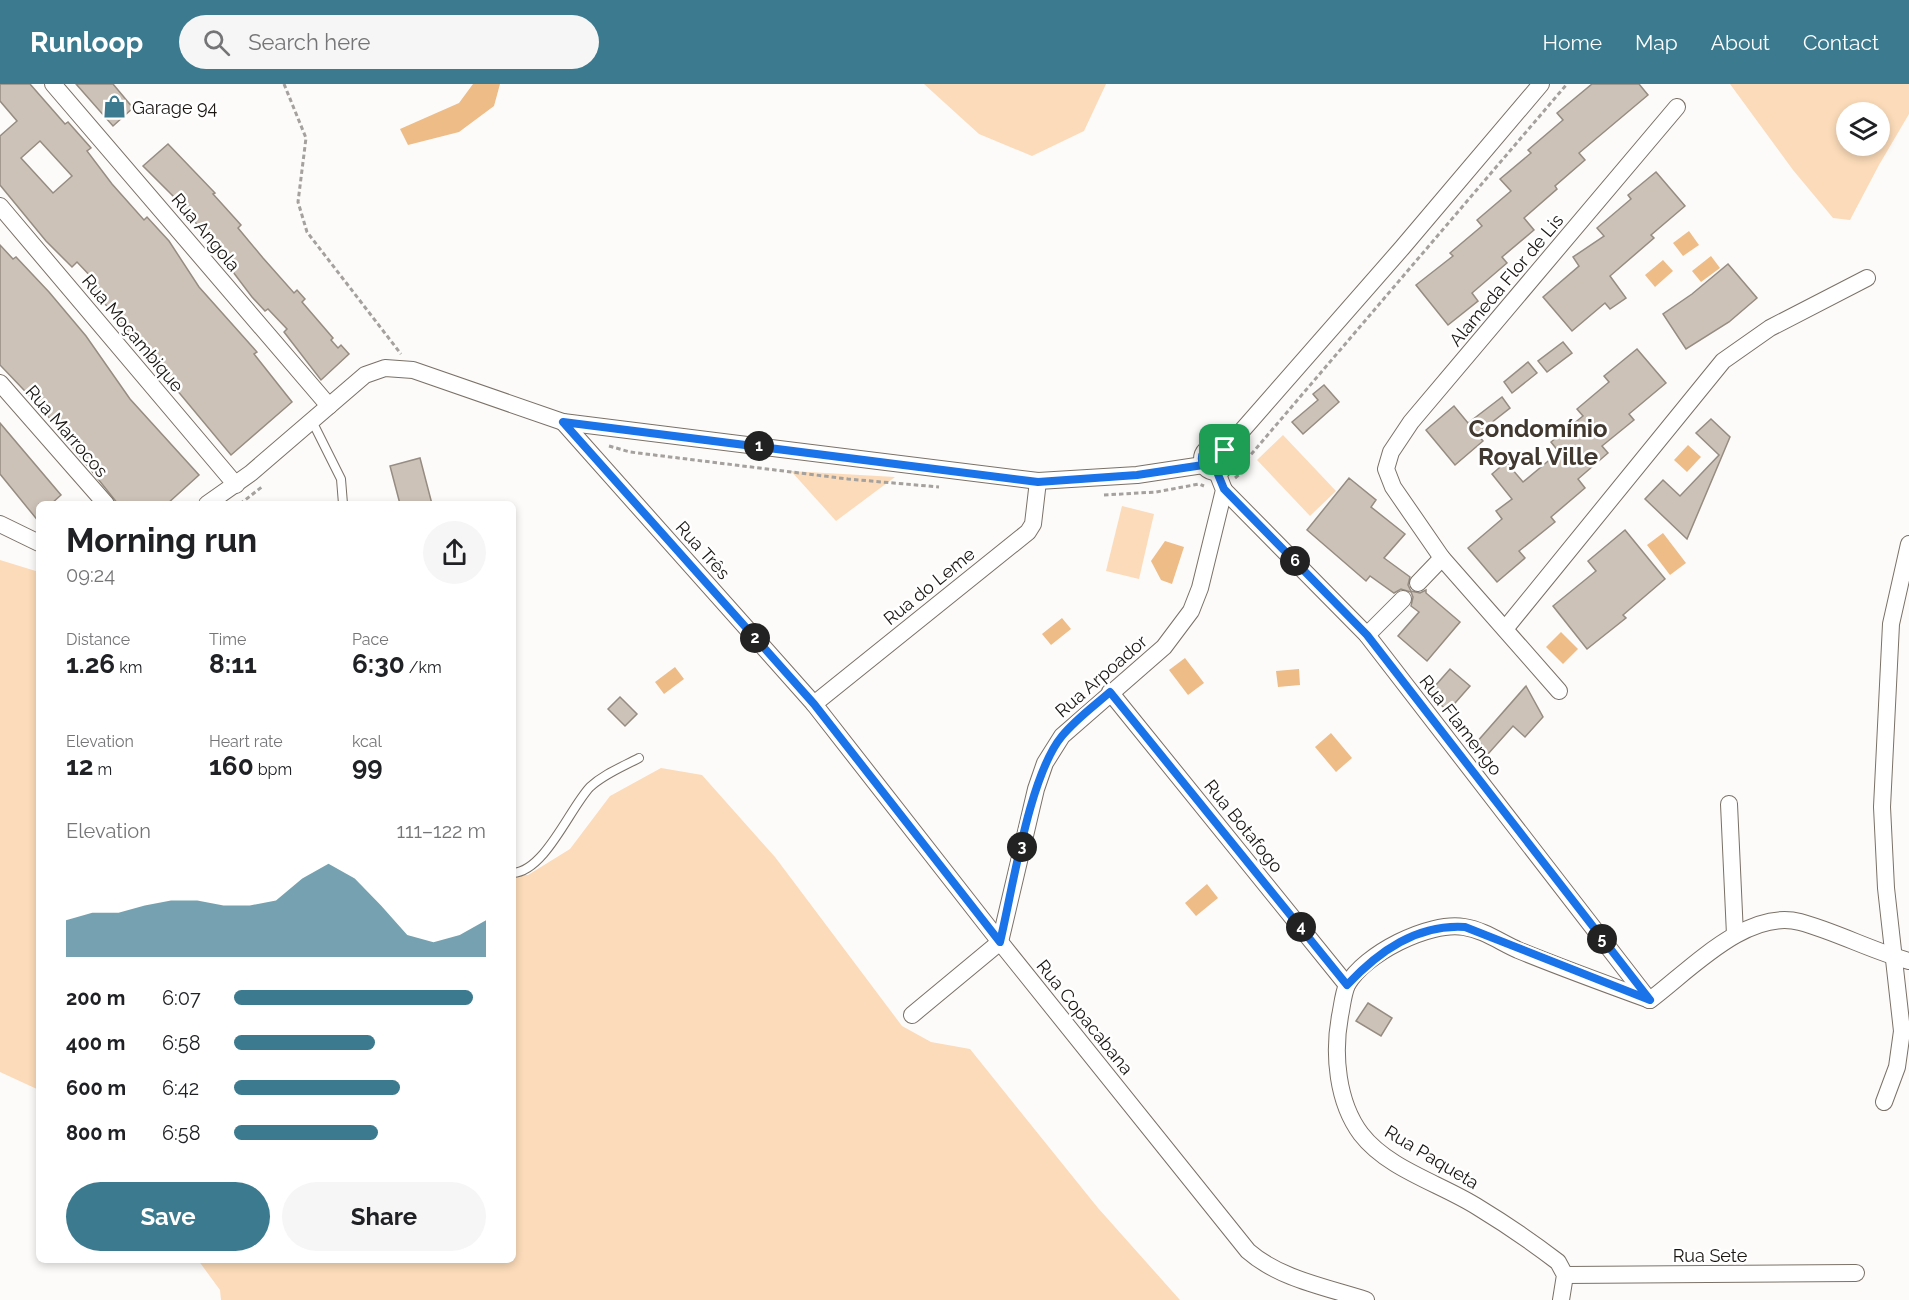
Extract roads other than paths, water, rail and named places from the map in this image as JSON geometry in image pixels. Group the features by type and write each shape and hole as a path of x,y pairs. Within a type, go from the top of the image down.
{"street":[{"name":"Rua Angola","path":"53,84 329,406"},
{"path":"1217,478 1202,453 1209,446 1218,446 1225,450 1402,249 1541,84"},
{"name":"Alameda Flor de Lis","path":"1442,558 1393,487 1386,469 1391,452 1411,422 1677,107"},
{"name":"Rua Moçambique","path":"0,206 236,485"},
{"path":"1506,629 1723,361 1770,328 1867,278"},
{"path":"212,501 236,485 312,422 350,386 374,371 394,367 413,370 563,422 1038,482 1137,475 1217,478"},
{"name":"Rua Marrocos","path":"0,383 103,501"},
{"name":"Rua Três","path":"563,422 814,704"},
{"name":"Rua Arpoador","path":"1000,942 1036,789 1045,763 1062,736 1164,647 1191,611 1200,588 1217,478 1227,464 1225,450"},
{"name":"Rua Flamengo","path":"1217,478 1367,635 1650,1000"},
{"name":"Rua do Leme","path":"814,704 1028,532 1033,524 1038,482"},
{"path":"0,524 36,542"},
{"path":"1884,1102 1897,1067 1902,1031 1901,959 1882,807 1891,624 1909,544"},
{"path":"1418,583 1442,558 1559,692"},
{"path":"1367,635 1402,600"},
{"name":"Rua Botafogo","path":"1110,692 1347,985"},
{"name":"Rua Copacabana","path":"814,704 1000,942 1248,1251 1263,1264 1280,1272 1366,1300"},
{"path":"1729,804 1734,935"},
{"path":"1347,985 1372,959 1393,945 1418,933 1457,926 1489,934 1517,949 1650,1000 1734,935 1754,925 1774,921 1798,922 1901,959"},
{"path":"912,1015 1000,942"},
{"name":"Rua Paqueta","path":"1347,985 1339,1021 1338,1066 1342,1093 1361,1133 1374,1148 1390,1159 1475,1206 1556,1260 1565,1275"},
{"name":"Rua Sete","path":"1565,1275 1856,1273"},
{"path":"1561,1300 1565,1275"}],"lane":[{"path":"312,422 341,479 343,501"},
{"path":"516,873 532,864 547,849 591,786 610,772 639,759"}],"place":[{"name":"Garage 94","path":"114,107"}],"district":[{"name":"Condomínio Royal Ville","path":"1538,442"}]}
